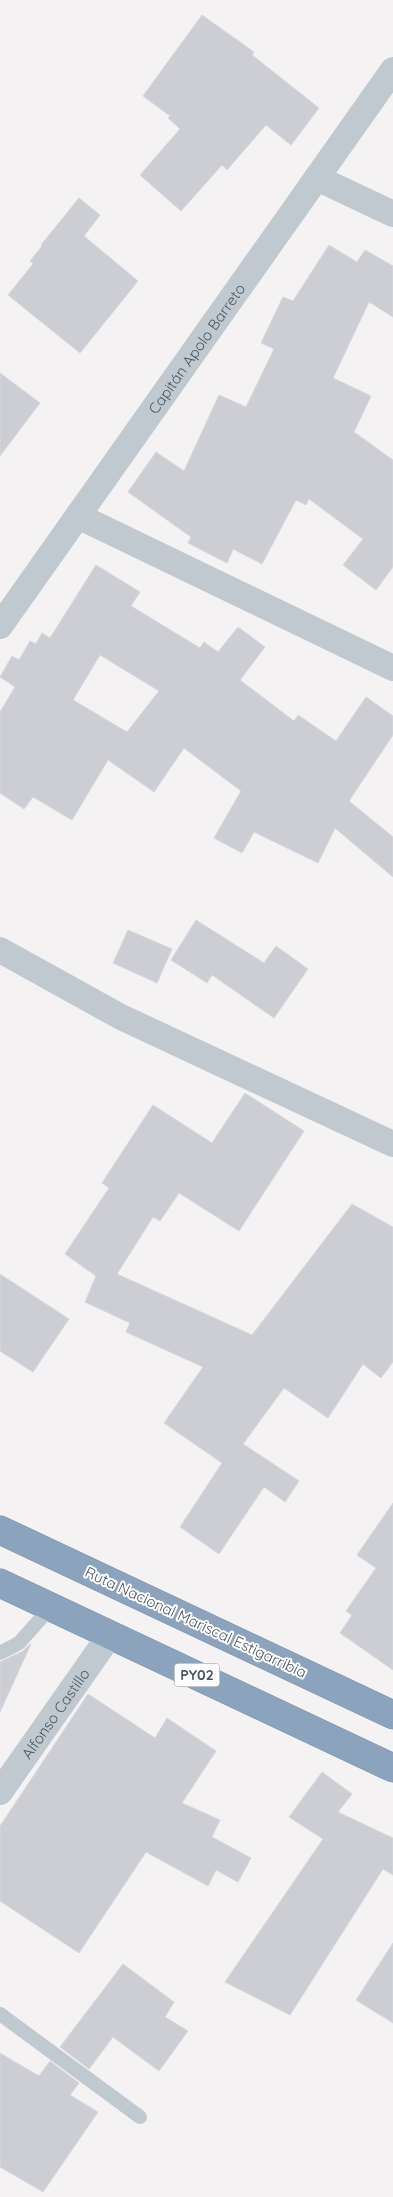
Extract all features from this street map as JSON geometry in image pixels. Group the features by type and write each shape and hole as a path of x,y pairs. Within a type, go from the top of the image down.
{"highway":[{"name":"Ruta Nacional Mariscal Estigarribia","path":"0,1530 393,1714"},
{"name":"PY02","path":"0,1583 393,1768"}],"street":[{"name":"Capitán Apolo Barreto","path":"0,626 393,70"},
{"path":"317,178 393,214"},
{"path":"78,516 393,668"},
{"path":"0,950 121,1017 393,1144"},
{"name":"Alfonso Castillo","path":"0,1792 110,1635"}],"lane":[{"path":"0,1653 19,1643 52,1607"},
{"path":"0,2014 140,2117"}],"building":[{"path":"202,15 254,52 252,55 319,108 291,145 266,125 227,170 222,165 181,211 140,175 180,129 168,118 170,116 143,96"},
{"path":"79,198 100,215 84,236 138,281 80,353 8,295 33,264 30,261 41,245"},
{"path":"329,245 357,262 365,250 393,266 393,317 369,302 333,378 371,396 354,432 393,460 393,567 376,590 343,565 363,539 309,499 306,505 296,500 262,564 233,549 227,563 188,543 191,537 128,492 156,452 184,471 219,395 246,407 274,349 261,343 283,297 293,301"},
{"path":"0,373 40,403 0,456"},
{"path":"96,565 140,592 131,606 200,648 204,642 218,652 238,627 265,647 240,680 294,721 298,715 336,741 366,697 393,716 393,735 349,801 393,837 393,877 335,828 318,863 254,832 242,853 214,838 241,791 184,748 154,792 108,760 72,820 33,797 24,809 0,793 0,712 15,687 0,677 12,656 19,660 30,641 36,644 42,633 50,638","holes":["100,655 159,691 127,732 73,700"]},
{"path":"196,920 264,963 276,946 308,969 274,1018 212,975 207,983 171,960"},
{"path":"128,930 172,949 157,983 113,963"},
{"path":"245,1093 304,1131 239,1231 179,1193 160,1221 153,1217 117,1274 252,1335 352,1204 393,1227 393,1362 381,1378 363,1364 328,1418 284,1388 243,1444 299,1481 285,1502 264,1487 219,1554 180,1527 222,1463 164,1423 203,1367 126,1332 130,1323 85,1302 96,1276 65,1254 109,1188 102,1183 153,1105 212,1143"},
{"path":"0,1274 69,1319 33,1372 0,1351"},
{"path":"393,1503 393,1670 340,1633 352,1615 346,1611 376,1568 357,1555"},
{"path":"30,1644 0,1712 0,1662 23,1651"},
{"path":"88,1694 155,1738 167,1718 216,1751 182,1803 220,1820 212,1837 251,1858 238,1882 216,1870 208,1886 146,1852 79,1953 0,1901 0,1826"},
{"path":"322,1772 352,1794 338,1812 393,1838 393,1875 383,1869 290,2015 225,1982 323,1839 289,1817"},
{"path":"393,1943 393,2023 356,2000"},
{"path":"123,1964 174,2002 165,2017 188,2031 159,2071 113,2037 89,2069 60,2047"},
{"path":"0,2053 39,2076 50,2061 79,2083 70,2095 98,2112 43,2192 0,2167"}]}
